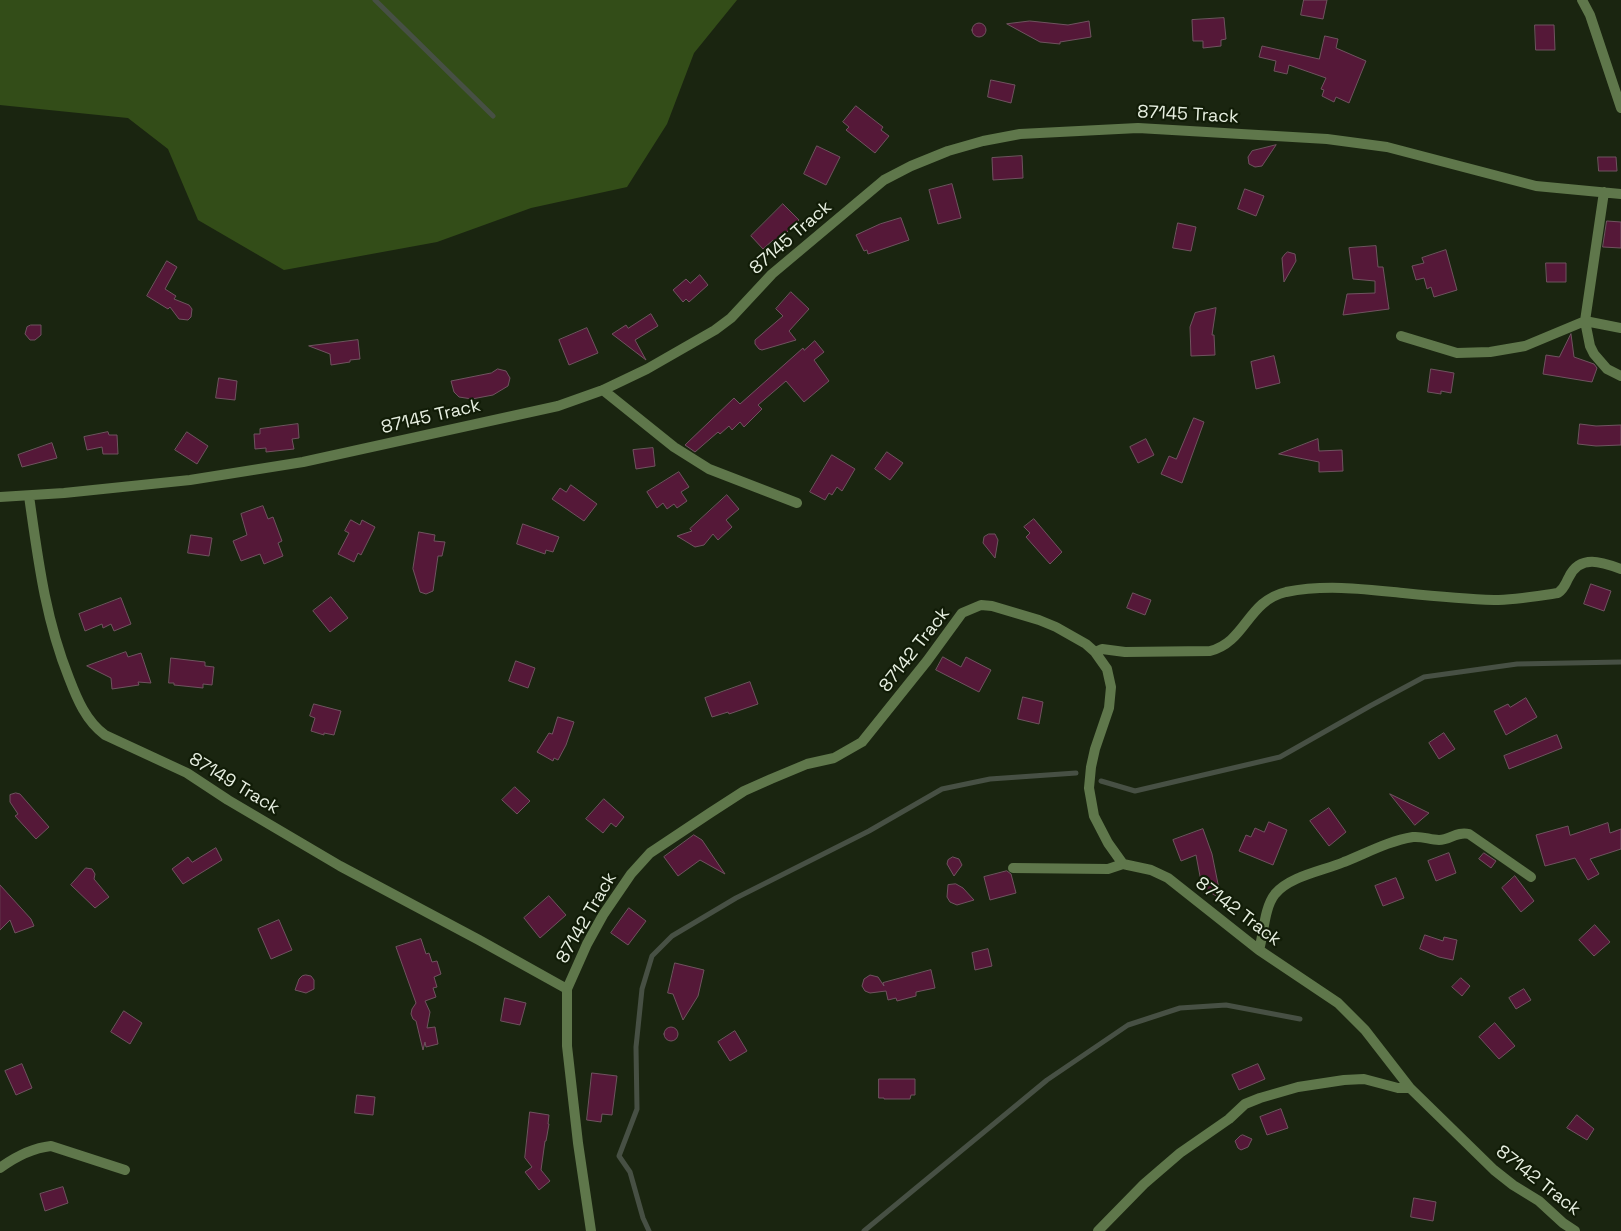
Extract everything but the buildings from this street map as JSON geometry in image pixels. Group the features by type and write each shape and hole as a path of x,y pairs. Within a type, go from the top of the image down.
{"street":[{"path":"1582,0 1590,15 1621,108"},
{"name":"87145 Track","path":"0,496 29,496 190,480 303,462 558,406 604,390 647,369 715,330 731,318 772,274 884,180 911,166 948,151 1011,136 1138,128 1327,139 1387,147 1536,186 1621,194"},
{"path":"1604,192 1585,321 1590,346 1594,354 1607,369 1621,376"},
{"path":"1400,336 1457,353 1490,352 1525,346 1585,321 1621,328"},
{"path":"604,390 674,447 710,469 797,503"},
{"name":"87149 Track","path":"29,496 48,615 73,689 85,713 98,729 105,735 187,773 228,800 340,866 567,989"},
{"path":"1095,652 1102,649 1125,652 1210,651 1219,649 1230,642 1263,603 1274,596 1286,592 1348,587 1503,600 1558,593 1564,589 1574,569 1586,562 1603,563 1621,569"},
{"name":"87142 Track","path":"591,1231 578,1143 567,1046 567,989 587,944 603,915 631,874 650,854 744,791 806,764 834,758 862,742 928,661 962,613 981,605 992,606 1047,623 1086,644 1095,652 1107,669 1111,687 1109,708 1095,749 1089,788 1094,816 1108,843 1123,864 1151,870 1168,878 1259,950 1338,1002 1365,1030 1410,1088 1494,1170 1539,1200 1563,1223 1575,1231"},
{"path":"1259,950 1267,914 1272,898 1277,892 1302,877 1344,863 1380,846 1421,836 1440,840 1459,833 1469,834 1531,877"},
{"path":"1013,868 1108,869 1123,864"},
{"path":"1098,1231 1144,1184 1180,1153 1229,1119 1245,1104 1283,1090 1344,1080 1364,1079 1398,1088 1410,1088"},
{"path":"0,1168 10,1161 40,1147 51,1146 125,1170"}],"green space":[{"path":"0,0 737,0 694,53 667,124 627,187 531,208 437,242 284,270 198,220 168,149 128,118 0,105"}],"waterway":[{"path":"375,0 493,116"},
{"path":"1101,781 1135,791 1280,757 1424,677 1517,664 1621,662"},
{"path":"649,1231 643,1218 630,1172 619,1156 637,1109 636,1047 642,989 652,956 672,936 736,898 869,831 942,789 990,779 1076,773"},
{"path":"864,1231 1047,1080 1128,1025 1180,1008 1226,1005 1300,1019"}]}
